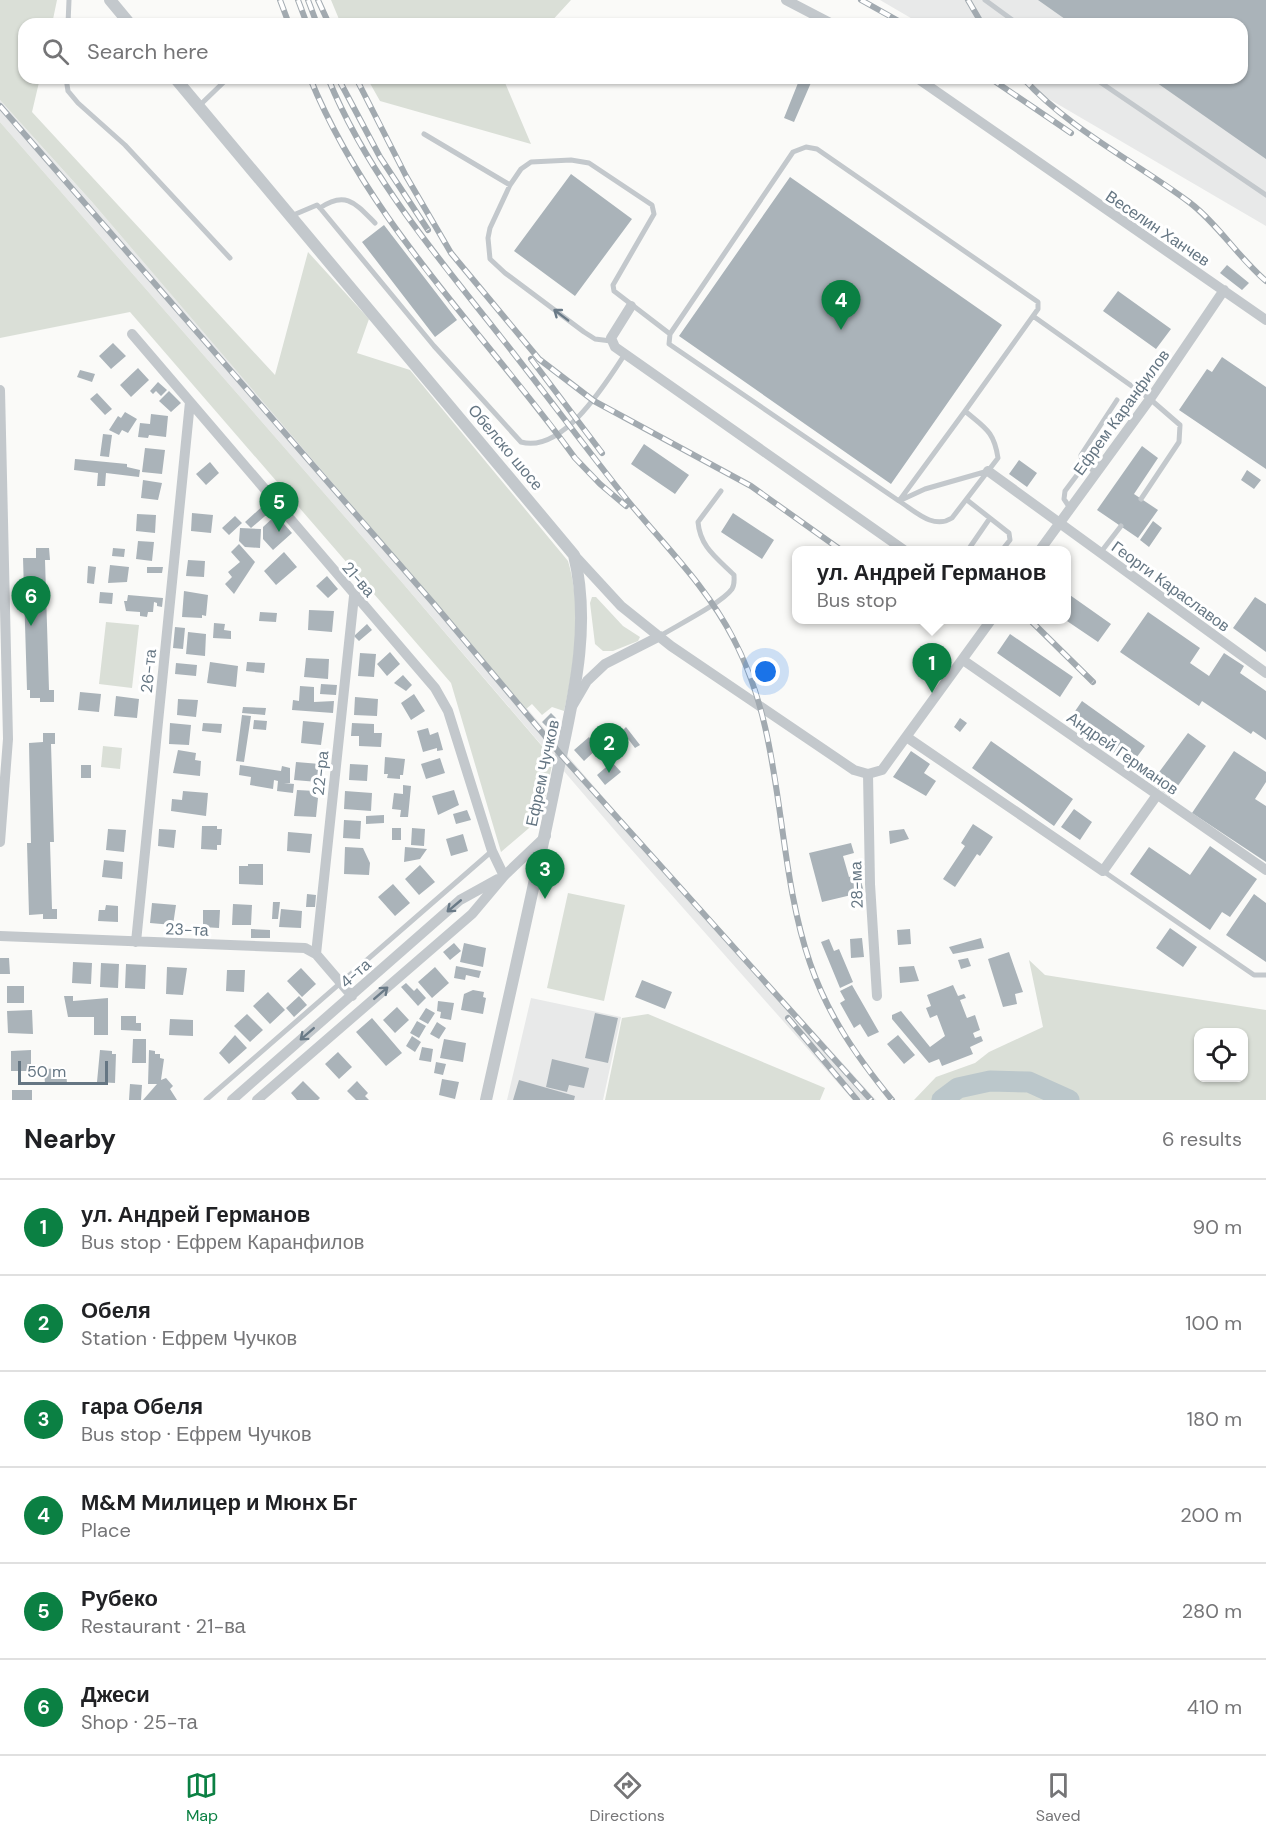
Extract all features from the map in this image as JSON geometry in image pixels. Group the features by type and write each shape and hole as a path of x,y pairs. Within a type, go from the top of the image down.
{"street":[{"path":"110,0 125,18"},
{"path":"786,0 820,18"},
{"name":"Обелско шосе","path":"180,84 574,555 621,606 660,636 854,770 868,774"},
{"name":"Веселин Ханчев","path":"925,84 1266,321"},
{"name":"Ефрем Каранфилов","path":"1043,546 1150,399 1224,290"},
{"path":"631,306 611,341 625,354 898,546"},
{"name":"21-ва","path":"132,334 442,699 492,851 504,876"},
{"path":"0,390 2,574 8,739 0,842"},
{"name":"26-та","path":"136,942 189,402"},
{"name":"Георги Караславов","path":"988,471 1266,673"},
{"name":"Ефрем Чучков","path":"486,1100 573,706 580,657 580,578 574,555"},
{"name":"22-ра","path":"316,954 354,596"},
{"path":"868,774 882,770 908,738 988,624"},
{"path":"573,706 587,681 605,664 660,636"},
{"name":"Андрей Германов","path":"963,660 1266,870"},
{"path":"908,738 1103,871 1156,795"},
{"name":"28-ма","path":"868,774 870,884 877,996"},
{"name":"4-та","path":"258,1100 472,914 504,876 546,835"},
{"name":"4-та","path":"232,1100 460,900 504,876"},
{"name":"23-та","path":"0,936 304,948 316,954"},
{"path":"316,954 352,996"}],"lane":[{"path":"68,18 69,0"},
{"path":"985,0 1010,18"},
{"path":"67,84 68,91 78,103 125,145 230,258"},
{"path":"199,106 222,84"},
{"path":"1103,84 1266,195"},
{"path":"424,134 510,185"},
{"path":"899,501 1038,309 1038,302 817,149 806,147 793,152 670,334 668,341 672,347 899,501 938,524 952,518 998,458 996,444 989,430 965,411"},
{"path":"611,341 596,339 584,332 505,273 490,259 488,238 490,228 510,185 521,169 531,162 571,160 589,163 652,205 654,214 613,285 614,291 631,306 670,334"},
{"path":"320,208 333,199 341,199 356,205 375,223"},
{"path":"291,216 317,205 434,346 521,442 537,444 578,419 594,402 625,354"},
{"path":"1033,316 1150,399 1180,425 1179,442 1141,499"},
{"path":"1096,473 1082,461 1081,455 1116,400"},
{"path":"899,501 925,489 988,471"},
{"path":"1070,508 1064,499 1065,491 1077,475"},
{"path":"660,636 722,597 731,590 734,583 734,575 703,545 699,530 698,522 721,491"},
{"path":"967,500 1009,533 1010,540 1005,546"},
{"path":"971,546 990,518"},
{"path":"1100,554 1121,526"},
{"path":"206,1100 492,851"},
{"path":"1103,871 1254,975 1266,975"}],"shaded area":[{"path":"0,0 57,0 53,18 18,18 18,84 39,84 32,112 275,375 308,252 369,319 357,353 410,370 568,561 576,616 574,655 564,711 552,707 542,715 532,704 526,709 92,202 0,100"},
{"path":"331,0 571,0 554,18 338,18"},
{"path":"880,0 1266,0 1266,226 1023,84 1248,84 1248,18 911,18"},
{"path":"370,84 506,84 531,144 380,101"},
{"path":"0,100 92,202 634,833 876,1100 853,1100 623,840 400,580 0,122"},
{"path":"0,122 400,580 553,759 542,817 501,852 451,683 130,312 0,338"},
{"path":"592,597 596,597 623,626 640,637 638,641 613,651 603,651 595,644 590,603"},
{"path":"106,622 139,625 132,688 99,684"},
{"path":"103,746 122,748 120,769 101,767"},
{"path":"568,893 625,905 604,1001 547,988"},
{"path":"1029,960 1045,975 1266,1010 1266,1100 914,1100 936,1077 975,1063 989,1052 1043,1027"},
{"path":"531,998 621,1017 603,1100 507,1100"},
{"path":"648,1014 825,1088 820,1100 605,1100 622,1018"}],"building":[{"path":"1038,0 1266,0 1266,159 1159,84 1248,84 1248,18 1064,18"},
{"path":"798,84 810,84 794,122 784,118"},
{"path":"571,174 632,219 575,296 514,251"},
{"path":"790,177 1002,325 891,484 679,336"},
{"path":"384,225 457,320 435,337 362,242"},
{"path":"1227,265 1249,283 1242,290 1220,273"},
{"path":"1118,291 1171,329 1156,349 1103,311"},
{"path":"113,343 126,356 111,369 99,356"},
{"path":"1222,357 1266,387 1266,469 1179,410 1207,369 1212,372"},
{"path":"138,368 149,380 131,397 120,385"},
{"path":"80,370 95,374 92,382 77,377"},
{"path":"158,382 167,390 161,396 156,391 153,394 150,391"},
{"path":"169,391 181,403 171,412 159,401"},
{"path":"97,393 112,409 105,415 90,399"},
{"path":"125,412 137,419 128,433 122,430 119,435 109,430 118,416 121,418"},
{"path":"151,414 168,416 166,437 149,435 148,438 138,437 140,423 150,424"},
{"path":"103,434 112,435 109,457 100,456"},
{"path":"644,444 689,475 675,494 631,464"},
{"path":"1142,446 1158,458 1134,494 1158,510 1138,538 1097,510"},
{"path":"145,448 165,450 162,474 142,472"},
{"path":"75,459 127,464 127,467 140,470 139,477 106,473 105,486 97,486 98,473 74,470"},
{"path":"1019,460 1037,473 1027,487 1009,474"},
{"path":"210,462 219,473 206,485 196,474"},
{"path":"1247,470 1261,480 1254,489 1241,480"},
{"path":"143,480 162,483 158,500 141,498"},
{"path":"265,504 271,511 251,528 245,522"},
{"path":"192,513 213,515 211,533 191,531"},
{"path":"733,513 774,540 762,559 721,532"},
{"path":"137,514 156,515 155,533 136,531"},
{"path":"276,515 292,533 273,550 263,539 263,527"},
{"path":"235,516 242,523 229,535 222,528"},
{"path":"1153,521 1162,528 1149,547 1140,540"},
{"path":"240,528 261,529 260,548 245,547 239,541"},
{"path":"138,541 154,542 152,561 136,559"},
{"path":"239,544 255,562 234,594 225,584 232,577 228,572 240,562 231,552"},
{"path":"36,548 49,548 50,560 45,560 49,690 54,690 54,702 40,702 40,698 30,698 30,690 27,690 23,558 36,558"},
{"path":"113,548 125,549 124,557 112,556"},
{"path":"284,552 297,567 276,585 264,571"},
{"path":"188,560 205,561 204,577 186,576"},
{"path":"110,565 129,567 127,582 108,583"},
{"path":"88,566 96,567 94,584 87,583"},
{"path":"147,567 163,567 162,573 147,573"},
{"path":"327,576 338,589 328,598 316,586"},
{"path":"184,591 208,595 206,616 202,615 202,618 182,617"},
{"path":"100,592 113,593 112,604 99,603"},
{"path":"128,595 163,598 162,607 157,606 154,602 153,612 148,612 147,617 140,616 140,612 126,611 124,601 127,601"},
{"path":"1071,596 1111,624 1098,642 1071,624"},
{"path":"1255,597 1266,604 1266,652 1233,628"},
{"path":"309,610 334,611 332,632 308,630"},
{"path":"260,612 277,613 276,622 259,621"},
{"path":"1148,612 1200,648 1190,663 1209,676 1224,653 1244,666 1240,673 1266,691 1266,740 1253,731 1251,734 1202,701 1199,706 1120,652"},
{"path":"214,623 225,624 224,630 231,631 231,639 213,638"},
{"path":"367,624 372,630 359,641 354,636"},
{"path":"175,627 185,628 183,649 173,648"},
{"path":"188,632 206,634 205,656 186,654"},
{"path":"1010,634 1073,677 1060,697 997,653"},
{"path":"390,652 400,664 387,676 377,664"},
{"path":"360,653 376,654 374,677 358,676"},
{"path":"306,658 329,659 328,679 304,677"},
{"path":"210,662 238,666 236,687 207,683"},
{"path":"247,662 265,663 264,673 246,671"},
{"path":"176,663 197,665 196,676 175,674"},
{"path":"403,675 412,685 406,691 394,683"},
{"path":"321,684 337,685 336,695 320,694"},
{"path":"300,686 314,687 314,702 334,701 333,713 292,710 293,700 299,701"},
{"path":"80,692 101,694 99,712 78,710"},
{"path":"414,694 425,711 411,720 401,703"},
{"path":"116,696 139,699 137,718 114,716"},
{"path":"355,697 378,699 377,716 354,715"},
{"path":"178,699 198,700 196,717 177,715"},
{"path":"1082,701 1145,746 1131,765 1069,720"},
{"path":"243,707 266,708 265,715 242,713"},
{"path":"551,713 561,723 552,732 542,722"},
{"path":"242,715 251,716 244,762 236,761"},
{"path":"960,718 967,723 960,732 954,727"},
{"path":"254,720 267,721 266,730 253,729"},
{"path":"303,721 324,723 321,745 301,743"},
{"path":"170,723 191,725 189,745 169,744"},
{"path":"203,723 222,724 221,733 202,731"},
{"path":"352,723 374,724 374,733 382,733 381,747 359,746 359,736 351,736"},
{"path":"626,727 640,745 635,748 622,731"},
{"path":"428,728 430,735 438,732 443,750 437,751 437,748 423,752 417,731"},
{"path":"43,733 55,733 55,744 51,744 54,842 50,842 52,909 57,909 57,919 43,919 43,914 29,915 27,843 31,843 29,743 43,742"},
{"path":"1188,733 1206,746 1170,797 1151,783"},
{"path":"589,737 598,748 584,761 574,750"},
{"path":"991,741 1073,799 1054,826 972,768"},
{"path":"178,750 196,753 195,760 201,761 200,776 173,773"},
{"path":"911,751 930,764 924,773 936,781 926,796 893,777"},
{"path":"1234,751 1266,772 1266,782 1255,799 1266,806 1266,862 1192,813"},
{"path":"385,757 405,759 403,775 400,775 400,779 387,778 388,774 384,774"},
{"path":"440,758 445,773 426,779 421,764"},
{"path":"296,762 320,764 318,782 294,780"},
{"path":"612,762 621,772 605,785 597,775"},
{"path":"350,764 368,765 367,781 349,780"},
{"path":"81,765 91,765 91,778 81,778"},
{"path":"240,765 281,771 282,766 290,768 290,783 284,783 294,784 293,793 277,791 278,781 274,780 273,789 250,785 251,777 239,775"},
{"path":"403,785 411,786 408,817 400,817 401,810 392,809 394,793 403,794"},
{"path":"297,790 316,791 315,797 318,798 316,817 294,816"},
{"path":"454,790 459,805 438,815 432,796"},
{"path":"183,791 208,793 206,816 171,811 172,799 182,800"},
{"path":"345,791 372,793 371,811 344,809"},
{"path":"1074,809 1092,822 1080,840 1061,827"},
{"path":"467,810 471,820 456,824 453,814"},
{"path":"384,815 384,823 366,824 366,816"},
{"path":"344,820 361,821 360,839 343,838"},
{"path":"973,824 993,837 980,856 977,854 955,887 943,879 965,846 961,843"},
{"path":"202,826 217,826 217,829 222,829 221,845 217,845 217,850 201,849"},
{"path":"392,828 401,828 401,840 392,840"},
{"path":"412,828 425,829 424,846 411,845"},
{"path":"108,829 126,830 124,852 106,850"},
{"path":"159,829 176,830 174,848 158,846"},
{"path":"904,829 909,839 890,844 889,831"},
{"path":"288,832 312,834 310,853 287,851"},
{"path":"463,834 468,851 451,856 446,839"},
{"path":"851,843 854,853 843,856 849,877 859,874 864,892 822,902 809,853"},
{"path":"1210,846 1257,879 1230,917 1222,912 1210,930 1130,874 1149,847 1190,875"},
{"path":"345,847 363,848 370,863 369,875 344,874"},
{"path":"405,847 427,849 420,859 404,862"},
{"path":"104,860 123,862 122,879 102,877"},
{"path":"248,864 263,864 263,885 239,884 239,866 248,866"},
{"path":"420,865 435,882 419,895 405,879"},
{"path":"393,884 410,903 395,916 378,897"},
{"path":"307,894 316,895 315,907 306,907"},
{"path":"1254,894 1266,903 1266,962 1226,935"},
{"path":"273,902 280,902 278,919 272,919"},
{"path":"152,903 176,905 173,925 150,923"},
{"path":"233,904 252,905 251,925 232,925"},
{"path":"106,905 118,906 118,922 98,921 99,910 105,910"},
{"path":"281,909 302,911 301,928 279,927"},
{"path":"203,910 220,910 219,928 203,927"},
{"path":"1170,928 1197,947 1183,967 1156,948"},
{"path":"251,929 270,930 270,938 251,938"},
{"path":"910,929 911,944 898,945 897,930"},
{"path":"862,938 864,957 851,958 850,939"},
{"path":"981,938 984,948 953,954 949,947"},
{"path":"829,939 834,951 839,949 853,982 840,988 821,942"},
{"path":"454,943 461,951 450,960 443,952"},
{"path":"464,943 486,948 483,967 460,962"},
{"path":"1009,952 1023,992 1015,994 1017,1004 1003,1007 988,959"},
{"path":"0,958 9,958 10,974 0,974"},
{"path":"968,958 971,966 961,969 958,960"},
{"path":"73,962 92,963 91,984 72,983"},
{"path":"101,963 119,964 118,988 100,987"},
{"path":"126,964 146,965 145,989 125,988"},
{"path":"456,966 481,971 479,978 466,975 465,980 454,978"},
{"path":"914,966 919,981 900,983 899,967"},
{"path":"167,967 187,968 183,995 166,994"},
{"path":"435,967 449,983 432,998 418,982"},
{"path":"301,968 316,984 302,997 287,981"},
{"path":"227,970 245,970 244,992 226,991"},
{"path":"642,980 672,992 665,1009 635,997"},
{"path":"406,983 414,991 417,988 426,998 418,1006 401,987"},
{"path":"852,985 879,1032 868,1037 860,1024 854,1028 840,1003 845,1000 840,991"},
{"path":"953,985 958,996 964,994 966,998 960,1000 967,1018 975,1015 980,1030 973,1033 975,1038 981,1036 983,1041 970,1047 973,1054 942,1066 939,1059 929,1063 892,1019 892,1015 901,1011 930,1047 945,1036 937,1015 930,1018 926,1008 931,1006 927,995"},
{"path":"7,986 24,986 24,1003 7,1003"},
{"path":"473,990 484,992 483,997 486,998 483,1014 461,1010 464,994"},
{"path":"268,992 285,1010 270,1024 253,1006"},
{"path":"64,996 73,996 73,1001 108,998 108,1035 94,1035 94,1017 68,1017"},
{"path":"299,996 307,1005 294,1017 286,1008"},
{"path":"438,1001 454,1003 451,1020 440,1018 441,1012 437,1011"},
{"path":"397,1007 409,1020 395,1033 383,1020"},
{"path":"426,1008 435,1013 428,1024 419,1019"},
{"path":"32,1010 33,1034 8,1033 7,1011"},
{"path":"595,1013 618,1018 608,1063 585,1058"},
{"path":"247,1014 263,1030 250,1042 234,1026"},
{"path":"121,1016 136,1016 136,1023 141,1023 141,1031 121,1030"},
{"path":"372,1018 402,1053 386,1066 356,1032"},
{"path":"170,1019 193,1020 193,1036 169,1035"},
{"path":"417,1021 426,1026 419,1038 410,1033"},
{"path":"437,1022 446,1028 439,1039 430,1034"},
{"path":"235,1035 247,1048 229,1064 219,1053"},
{"path":"898,1035 915,1055 904,1064 887,1044"},
{"path":"412,1036 421,1042 415,1052 406,1046"},
{"path":"133,1039 146,1039 146,1063 132,1063"},
{"path":"444,1039 466,1043 463,1062 440,1058"},
{"path":"422,1047 433,1049 431,1062 419,1060"},
{"path":"31,1050 31,1071 11,1071 11,1051"},
{"path":"100,1050 112,1051 112,1054 116,1054 115,1083 97,1082"},
{"path":"149,1050 160,1054 160,1058 164,1059 161,1080 166,1078 173,1086 170,1089 177,1100 143,1100 157,1084 148,1084"},
{"path":"338,1052 352,1067 339,1079 325,1064"},
{"path":"552,1059 589,1068 584,1088 569,1085 567,1092 546,1087"},
{"path":"436,1062 446,1064 443,1075 434,1073"},
{"path":"66,1068 67,1084 45,1084 44,1069"},
{"path":"442,1079 459,1082 455,1099 439,1095"},
{"path":"519,1080 575,1096 574,1100 513,1100"},
{"path":"303,1081 320,1098 318,1100 297,1100 291,1093"},
{"path":"357,1081 368,1093 365,1096 369,1100 356,1100 347,1091"},
{"path":"130,1084 142,1085 141,1100 129,1100"},
{"path":"12,1090 32,1090 32,1100 12,1100"}],"waterway":[{"path":"942,1100 958,1088 990,1081 1029,1082 1069,1100"}],"railway":[{"path":"280,0 287,18"},
{"path":"298,0 305,18"},
{"path":"308,0 315,18"},
{"path":"318,0 326,18"},
{"path":"861,0 893,18"},
{"path":"968,0 978,18"},
{"path":"313,84 335,131 364,181 396,229 575,458 626,506"},
{"path":"331,84 362,147 405,213 624,496 710,600 733,638 750,676 762,716 771,757 790,882 810,963 825,1001 845,1035 892,1100"},
{"path":"341,84 380,157 428,230"},
{"path":"359,84 406,176 451,253 539,359 594,401 751,486 835,546"},
{"path":"999,84 1071,133"},
{"path":"1029,84 1081,129 1189,202 1219,230 1246,262 1266,281"},
{"path":"0,106 434,604 562,756 871,1100"},
{"path":"531,359 602,453"},
{"path":"1034,624 1093,682"},
{"path":"788,1018 857,1100"}],"place":[{"name":"М&M Mилицер и Мюнх Бг","path":"841,330"},
{"name":"Рубеко","path":"279,532"},
{"name":"Джеси","path":"31,626"},
{"name":"ул. Андрей Германов","path":"932,693"},
{"name":"Обеля","path":"609,773"},
{"name":"гара Обеля","path":"545,899"}]}
